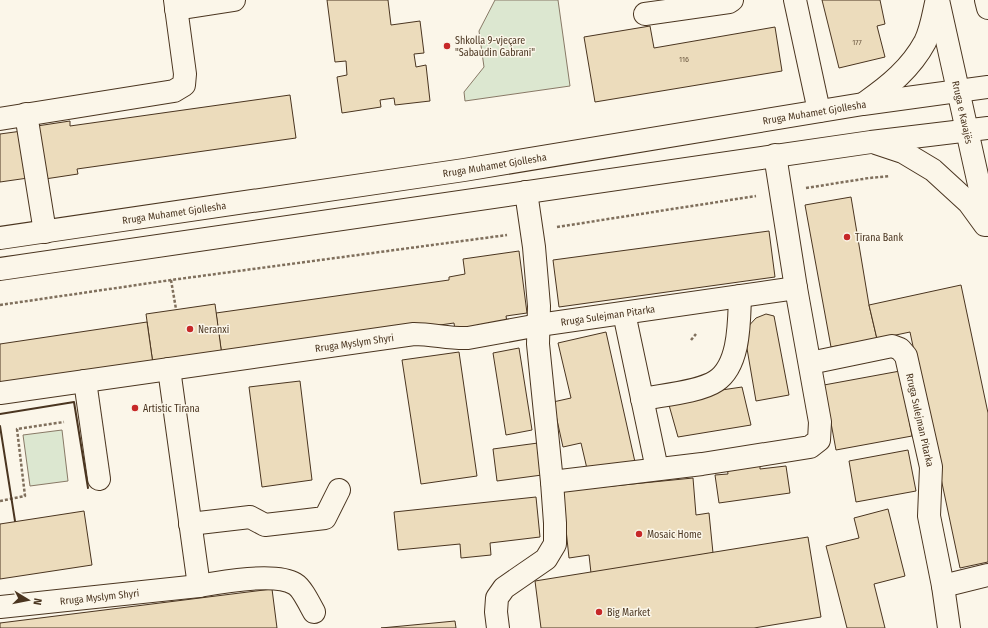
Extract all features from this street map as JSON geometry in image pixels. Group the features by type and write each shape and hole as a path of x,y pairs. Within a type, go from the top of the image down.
{"street":[{"path":"0,118 174,91 184,85 186,74 176,4 234,0"},
{"path":"645,14 729,2 732,0"},
{"path":"796,0 819,111"},
{"path":"863,104 902,74 916,56 925,42 937,0"},
{"name":"Rruga e Kavajës","path":"937,0 988,225"},
{"path":"986,0 988,8"},
{"name":"Rruga Muhamet Gjollesha","path":"0,238 464,170 863,104 988,87"},
{"path":"26,114 45,232"},
{"path":"0,269 775,155 988,128"},
{"path":"871,142 903,152 933,170 969,203 988,230"},
{"path":"552,482 702,464 810,447 819,440 820,422 796,288 775,155"},
{"path":"498,628 496,612 497,598 504,588 546,559 555,544 552,482 538,344 539,306 532,231 526,192"},
{"name":"Rruga Sulejman Pitarka","path":"538,325 796,288"},
{"path":"642,398 699,388 715,382 726,372 736,343 739,325 740,296"},
{"path":"624,313 657,469"},
{"name":"Rruga Myslym Shyri","path":"0,393 414,334 429,334 457,339 538,325"},
{"name":"Rruga Sulejman Pitarka","path":"810,363 892,346 900,349 906,356 931,467 929,516 943,586 949,628"},
{"path":"169,369 199,586"},
{"path":"85,381 99,479"},
{"path":"190,524 250,516 265,525 324,518 339,490"},
{"path":"943,586 988,575"},
{"name":"Rruga Myslym Shyri","path":"0,607 199,586 231,581 277,578 296,584 314,612"}],"path":[{"path":"0,305 171,280 532,231 869,178 896,176"},
{"path":"171,280 176,309"},
{"path":"691,340 696,334"},
{"path":"0,501 25,496 17,429 65,422"}],"green space":[{"path":"495,0 558,0 570,86 465,101 464,92 484,67 479,31"},
{"path":"62,430 68,481 30,486 23,435"}],"building":[{"path":"327,0 388,0 391,25 420,21 424,53 414,54 416,67 426,65 430,101 395,105 394,98 380,100 381,107 342,113 337,77 347,75 346,61 335,62"},
{"path":"822,0 880,0 885,24 877,26 885,57 839,68"},
{"path":"650,26 654,48 775,27 782,71 595,102 584,37"},
{"path":"290,95 296,138 77,169 78,174 45,179 37,126 70,121 70,126"},
{"path":"22,131 28,178 0,182 0,134"},
{"path":"851,197 869,305 877,339 831,347 805,205"},
{"path":"769,231 775,277 559,307 553,260"},
{"path":"519,251 527,313 506,316 507,322 455,330 454,323 222,356 216,313 449,280 449,277 465,274 463,259"},
{"path":"961,285 988,413 988,562 960,568 910,332 877,339 869,305"},
{"path":"215,304 222,356 153,364 146,314"},
{"path":"766,314 774,316 789,395 756,401 744,331 756,318"},
{"path":"147,322 153,364 0,386 0,344"},
{"path":"606,332 635,462 588,473 581,443 563,447 553,402 571,398 558,343"},
{"path":"519,348 532,430 506,435 493,353"},
{"path":"459,352 477,476 421,484 402,360"},
{"path":"900,371 912,436 836,450 824,385"},
{"path":"300,381 312,480 262,487 249,387"},
{"path":"742,387 751,425 678,437 667,398"},
{"path":"538,443 542,475 497,481 493,449"},
{"path":"908,450 916,491 856,502 849,461"},
{"path":"760,463 760,469 786,466 790,493 719,503 715,475 728,474 727,467"},
{"name":"Mosaic Home","path":"693,478 696,515 709,513 713,553 591,573 589,555 569,558 562,491"},
{"path":"536,497 540,537 490,543 491,555 461,558 460,544 398,550 394,512"},
{"path":"888,509 905,576 874,584 885,628 847,628 826,546 859,538 854,518"},
{"path":"84,511 92,565 0,579 0,524"},
{"path":"808,537 821,617 754,628 541,628 535,581"},
{"path":"272,589 277,628 0,628 0,623"},
{"path":"455,621 456,628 381,628"}],"wall":[{"path":"0,414 74,402 88,488"},
{"path":"0,426 15,521"}],"place":[{"name":"Shkolla 9-vjeçare \"Sabaudin Gabrani\"","path":"447,46"},
{"name":"Tirana Bank","path":"847,237"},
{"name":"Neranxi","path":"190,329"},
{"name":"Artistic Tirana","path":"135,408"},
{"name":"Mosaic Home","path":"639,534"},
{"name":"Big Market","path":"599,612"}]}
